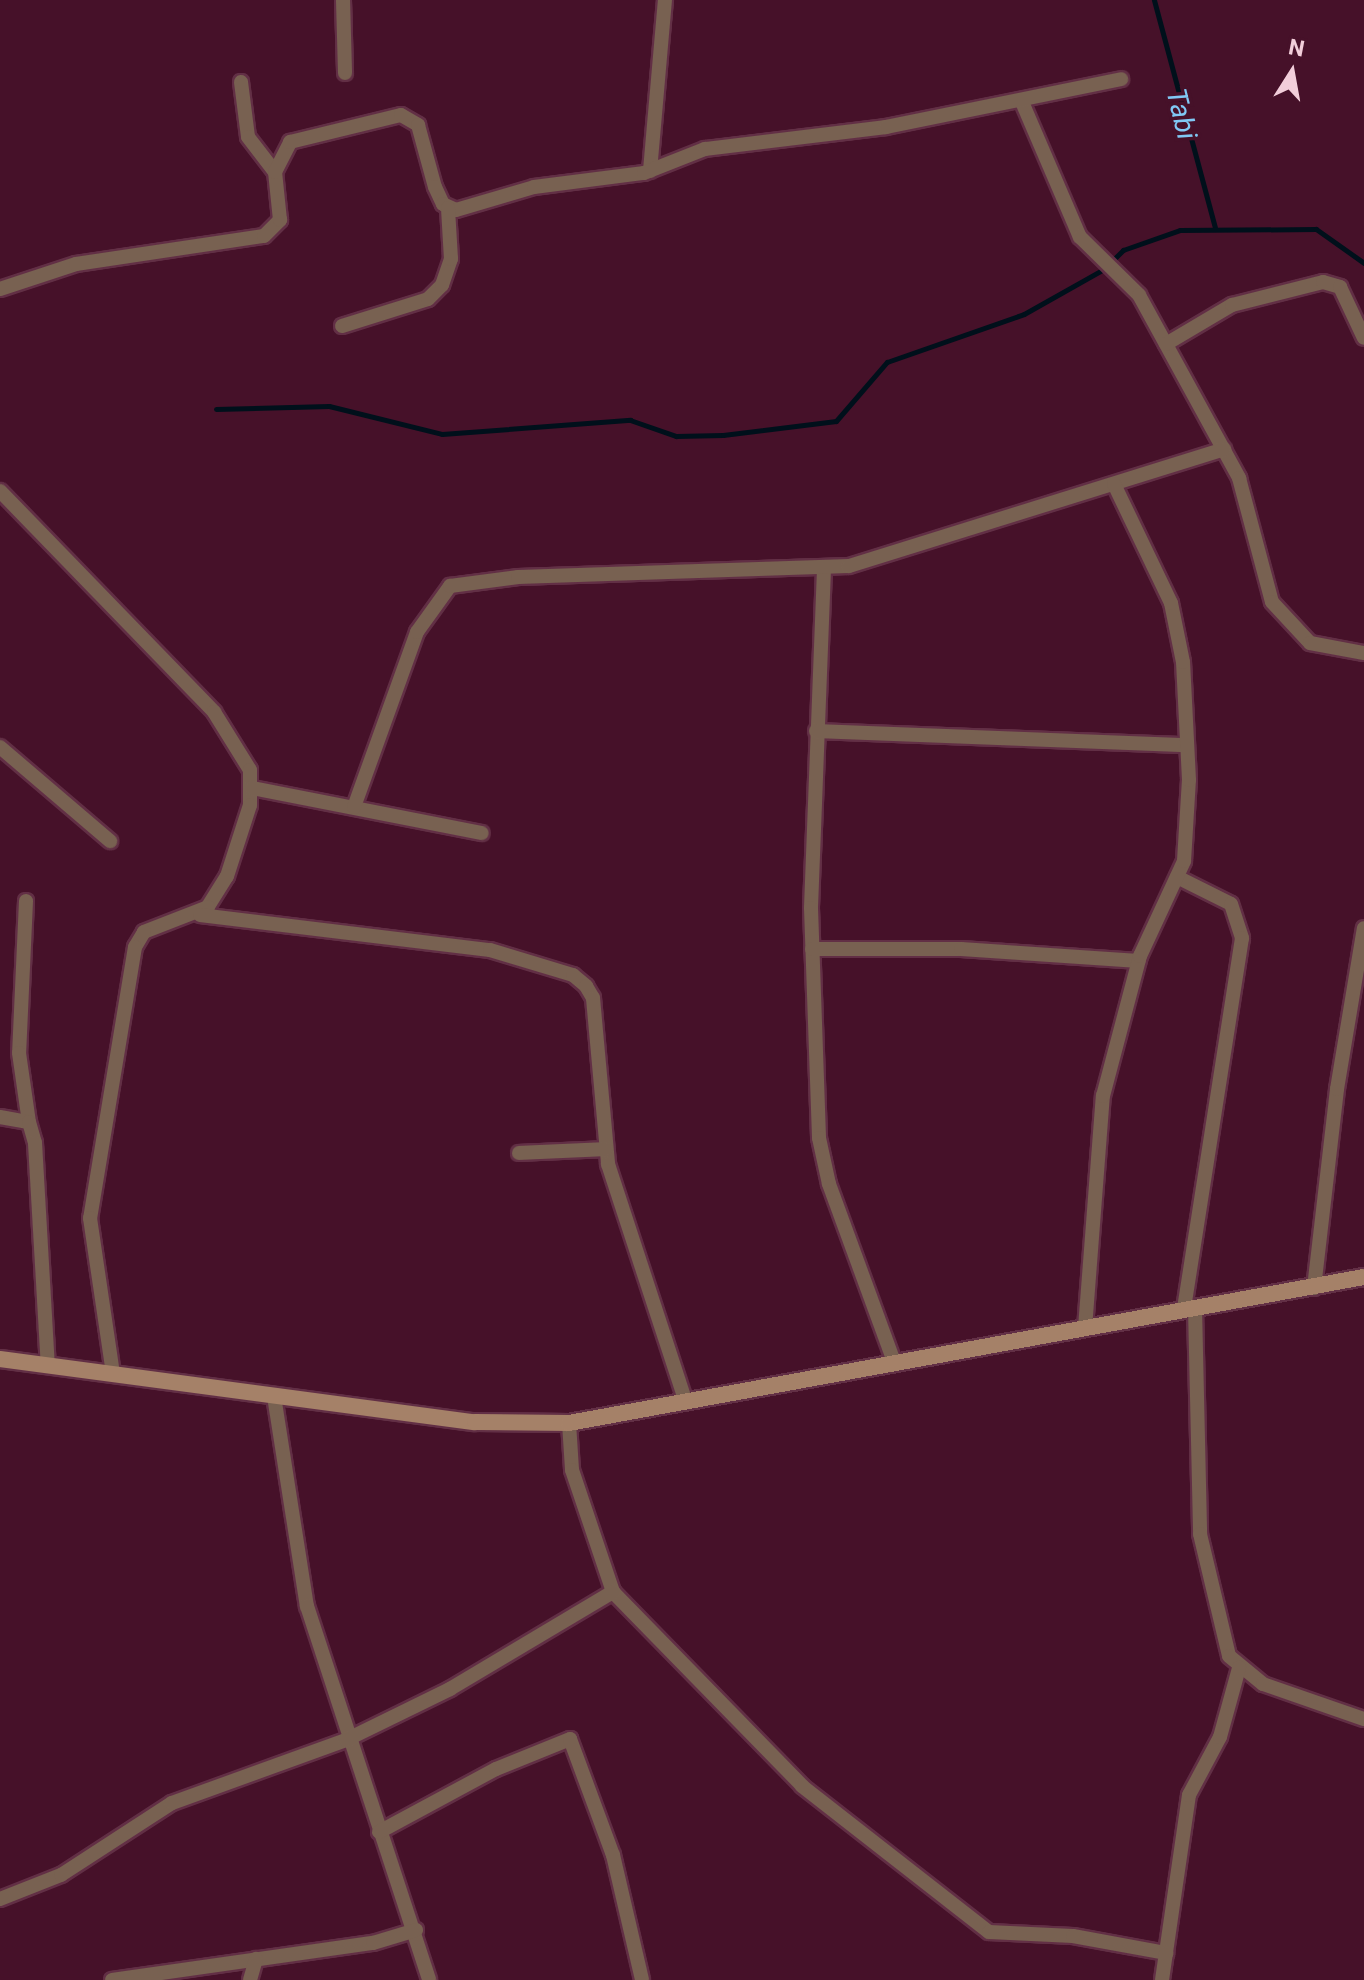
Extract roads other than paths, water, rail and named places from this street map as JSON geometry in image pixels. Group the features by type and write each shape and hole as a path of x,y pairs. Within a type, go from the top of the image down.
{"main road":[{"path":"0,1359 475,1422 569,1423 1364,1277"}],"street":[{"path":"343,0 345,73"},
{"path":"650,171 665,0"},
{"path":"448,208 534,187 650,171 735,143 886,127 1022,102 1121,79"},
{"path":"0,289 76,264 264,236 280,220 275,172 248,137 241,82"},
{"path":"1022,102 1080,237 1128,279 1239,478 1272,602 1310,643 1364,653"},
{"path":"275,172 290,142 401,115 418,125 448,208 451,259 442,285 428,299 342,326"},
{"path":"1166,344 1232,305 1323,282 1340,287 1364,338"},
{"path":"354,807 417,632 450,586 518,577 824,569 879,560 1224,449"},
{"path":"1085,1328 1103,1096 1139,961 1177,877 1187,847 1183,662 1171,603 1114,484"},
{"path":"0,491 214,712 242,752 252,788 227,876 200,915"},
{"path":"824,569 816,731 812,949 819,1138 829,1184 894,1362"},
{"path":"816,731 1187,745"},
{"path":"0,747 110,841"},
{"path":"252,788 482,833"},
{"path":"1177,877 1231,904 1242,938 1190,1309 1200,1534 1229,1656 1239,1668 1263,1684 1364,1719"},
{"path":"26,901 19,1062 29,1122 48,1366"},
{"path":"113,1374 90,1218 128,979 144,932 200,915 490,950 573,975 593,998 606,1149 685,1400"},
{"path":"1314,1288 1363,937"},
{"path":"812,949 961,949 1139,961"},
{"path":"0,1117 29,1122"},
{"path":"519,1153 606,1149"},
{"path":"274,1396 291,1534 346,1740 416,1930 429,1980"},
{"path":"569,1423 572,1470 613,1592 802,1786 976,1926 1166,1953"},
{"path":"0,1899 61,1875 172,1803 346,1740 450,1689 613,1592"},
{"path":"1162,1980 1189,1795 1220,1737 1239,1668"},
{"path":"379,1832 496,1769 570,1739 613,1855 642,1980"},
{"path":"112,1980 256,1959 416,1930"},
{"path":"250,1980 256,1959"}],"waterway":[{"name":"Tabi","path":"1154,0 1215,227"},
{"path":"216,409 329,406 442,434 630,420 676,436 723,435 836,421 887,362 1024,314 1104,269 1123,250 1180,230 1316,229 1364,263"}]}
